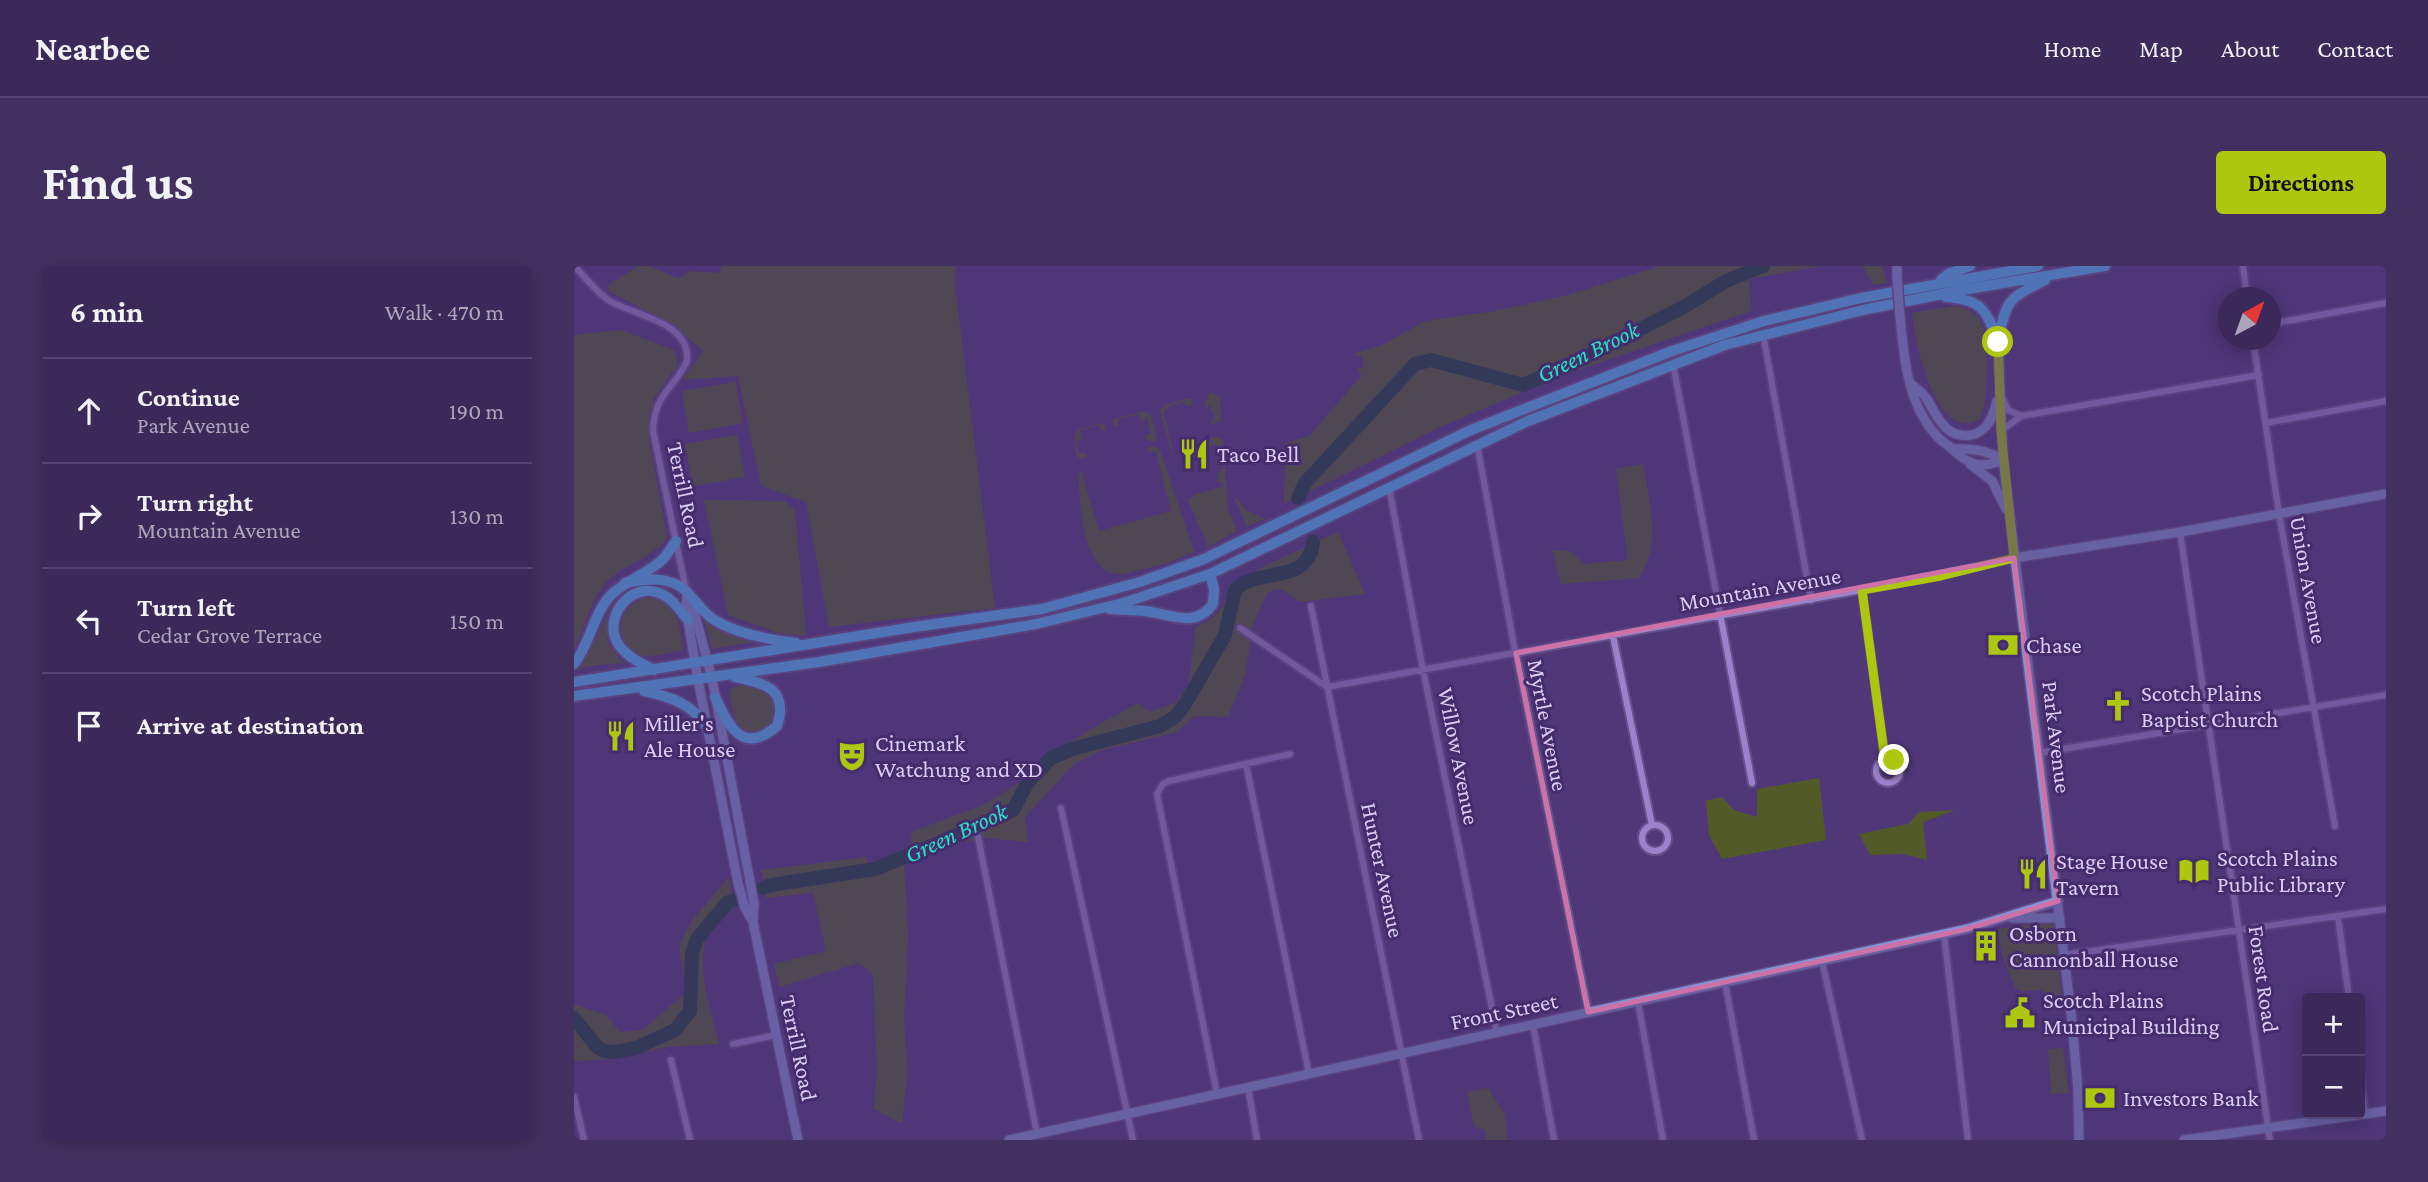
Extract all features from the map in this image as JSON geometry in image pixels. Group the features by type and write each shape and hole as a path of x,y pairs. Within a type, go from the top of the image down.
{"highway":[{"path":"1938,283 1948,274 1969,266"},
{"path":"574,682 1060,604 1140,582 1204,559 1471,430 1672,351 1763,321 1861,298 2038,266"},
{"path":"574,696 698,680 999,631 1100,608 1209,574 1477,444 1673,364 1763,334 1863,310 2105,266"},
{"path":"1998,339 2005,308 2009,303 2025,290 2053,276"},
{"path":"1934,297 1966,299 1976,303 1988,316 1998,339"},
{"path":"574,664 604,605 625,583 656,565 676,541"},
{"path":"1100,608 1147,611 1183,619 1200,616 1213,604 1214,589 1209,574"},
{"path":"625,583 659,579 672,583 687,592 702,610 718,622 767,638 809,644"},
{"path":"654,670 628,655 616,641 613,625 619,608 637,593 651,591 670,600 688,620"},
{"path":"715,697 729,726 739,735 750,738 762,736 777,726 780,706 772,688 763,683 729,675"},
{"path":"635,688 679,700 699,715 708,728"}],"street":[{"name":"Terrill Road","path":"574,266 609,301 666,326 675,332 685,345 687,361 662,396 653,423 655,447 687,592 695,664 738,883 750,905"},
{"path":"1897,266 1900,317 1909,383 1929,426 1960,458 1992,481 2010,517"},
{"path":"2243,266 2246,287"},
{"path":"2281,322 2386,303"},
{"path":"1763,334 1811,600"},
{"name":"Park Avenue","path":"1998,339 2003,460 2060,918 2078,1091 2079,1140"},
{"name":"Union Avenue","path":"2255,350 2279,514 2335,826"},
{"path":"1673,364 1752,783"},
{"path":"2001,431 2021,416 2259,375"},
{"path":"1909,383 1926,396 1934,413 1946,428 1962,435 1977,433 1985,427 1993,415 2000,393"},
{"path":"2000,393 2008,410 2021,416"},
{"path":"2266,423 2386,401"},
{"name":"Myrtle Avenue","path":"1477,444 1588,1012"},
{"path":"1952,449 1966,448 1986,452 2003,460"},
{"path":"1970,464 1989,465 2003,460"},
{"name":"Willow Avenue","path":"1389,486 1423,670 1497,1032"},
{"name":"Mountain Avenue","path":"1327,687 1941,576 2014,558 2180,532 2386,494"},
{"name":"Forest Road","path":"2180,532 2270,1140"},
{"path":"1862,590 1885,759"},
{"name":"Terrill Road","path":"687,592 694,606 709,662 738,806 753,922 798,1140"},
{"name":"Hunter Avenue","path":"1311,606 1419,1140"},
{"path":"1240,628 1327,687"},
{"path":"1613,636 1651,825"},
{"path":"2039,753 2386,695"},
{"path":"1217,1094 1157,794 1163,784 1175,779 1290,754"},
{"path":"1885,759 1894,760 1900,766 1900,774 1893,783 1885,783 1876,776 1876,767 1885,759"},
{"path":"1246,764 1309,1074"},
{"path":"1061,808 1133,1140"},
{"path":"1651,825 1660,825 1668,835 1665,847 1657,851 1648,849 1642,842 1643,833 1651,825"},
{"path":"978,837 1038,1134"},
{"name":"Front Street","path":"1009,1140 1944,934 2007,918 2058,901"},
{"path":"2064,955 2386,909"},
{"path":"2338,917 2349,993"},
{"name":"Front Street","path":"2007,918 2060,918"},
{"path":"1944,934 1968,1140"},
{"path":"1822,961 1861,1140"},
{"path":"1725,982 1754,1140"},
{"path":"1637,1002 1663,1140"},
{"path":"1533,1025 1555,1140"},
{"path":"733,1044 776,1035"},
{"path":"671,1060 690,1140"},
{"path":"1248,1087 1257,1140"},
{"path":"574,1097 584,1140"},
{"path":"2365,1114 2386,1111"},
{"path":"2184,1140 2331,1119"}],"highlighted area":[{"path":"2014,558 2058,901 1967,929 1588,1012 1516,653"}],"green space":[{"path":"638,266 649,266 679,279 689,271 719,273 722,266 956,266 954,279 995,608 829,627 806,502 761,486 738,376 682,380 703,351 673,325 609,291 607,286"},
{"path":"1660,266 1821,266 1749,279 1751,311 1566,374 1440,427 1284,504 1285,443 1309,436 1362,375 1357,370 1364,366 1361,355 1354,356 1355,353 1382,345 1425,321 1495,311 1568,295"},
{"path":"1863,266 1882,266 1887,283 1873,285"},
{"path":"1954,306 1968,310 1979,319 1983,327 1987,354 1987,384 1983,411 1980,419 1965,423 1951,418 1940,405 1931,387 1923,366 1912,313"},
{"path":"621,330 674,350 678,364 654,398 648,434 667,538 656,550 620,571 605,584 594,601 574,649 574,335"},
{"path":"736,382 743,423 689,433 682,391"},
{"path":"1212,392 1220,398 1221,420 1210,425 1215,417 1209,405 1205,408 1208,394"},
{"path":"1189,398 1194,401 1189,407 1182,402 1171,405 1163,413 1175,465 1160,410 1164,405"},
{"path":"1145,411 1151,416 1157,441 1146,440 1145,436 1151,434 1147,419 1141,421 1139,414 1117,420 1118,426 1113,426 1114,419"},
{"path":"1101,423 1106,430 1102,431 1099,425 1080,431 1082,439 1076,442 1079,453 1085,453 1087,457 1077,457 1074,439 1076,431"},
{"path":"737,435 745,477 693,486 685,444"},
{"path":"1211,437 1219,437 1223,442 1228,509 1237,531 1208,547 1188,500 1194,495 1224,486 1218,480 1217,474 1223,468 1216,445 1208,445"},
{"path":"1151,446 1161,453 1194,551 1168,562 1124,574 1110,572 1099,564 1091,552 1082,519 1078,474 1081,471 1099,531 1171,511 1156,452 1149,452 1148,448"},
{"path":"1643,464 1652,537 1646,565 1639,578 1561,584 1552,550 1570,551 1584,564 1628,560 1616,469"},
{"path":"1233,495 1245,509 1265,519 1247,527"},
{"path":"704,500 785,501 795,510 806,636 778,633 728,615"},
{"path":"1338,532 1365,594 1300,602 1281,589 1268,592 1253,624 1245,675 1228,717 1195,716 1177,732 1102,750 1074,764 1025,817 1028,842 985,838 948,845 912,858 911,832 983,805 1021,782 1038,764 1089,730 1138,703 1150,712 1175,703 1188,685 1196,627 1219,612 1228,586 1266,565"},
{"path":"643,598 663,602 669,607 678,621 683,650 643,656 626,647 621,634 622,620 630,607"},
{"path":"614,602 608,622 607,642 623,663 588,666 574,671 589,652"},
{"path":"704,619 761,641 712,649"},
{"path":"754,684 771,695 776,707 767,728 757,732 740,730 729,694 731,688"},
{"path":"1819,778 1826,840 1722,859 1709,835 1706,801 1722,797 1734,810 1757,817 1757,789"},
{"path":"1956,810 1923,822 1927,860 1903,854 1870,855 1859,834 1908,824 1919,812"},
{"path":"866,857 868,878 904,863 908,935 904,1018 907,1075 902,1124 874,1109 877,1069 873,974 859,963 779,987 774,964 826,951 813,893 766,898 761,870"},
{"path":"729,877 734,908 710,930 703,956 705,987 719,1044 666,1047 617,1059 574,1061 574,1004 606,1015 620,1032 642,1030 685,994 681,941 692,922"},
{"path":"2049,922 2054,925 2062,1000 2044,1000 2043,990 2020,991 2015,987 2002,954 1997,929"},
{"path":"2063,1048 2069,1093 2051,1094 2048,1049"},
{"path":"1488,1088 1505,1114 1507,1140 1486,1140 1485,1130 1474,1126 1467,1092"}],"waterway":[{"name":"Green Brook","path":"1298,498 1305,483 1415,364 1431,360 1523,385 1682,308 1726,281 1763,266"},
{"name":"Green Brook","path":"763,888 875,869 941,842 1013,810 1028,782 1051,758 1072,749 1160,726 1175,717 1225,635 1235,590 1245,583 1281,574 1302,565 1309,556 1313,542"},
{"name":"Green Brook","path":"574,1018 597,1047 604,1051 636,1048 675,1030 690,1011 692,953 697,939 727,903 734,900"}],"place":[{"name":"Taco Bell","path":"1194,454"},
{"name":"Chase","path":"2003,645"},
{"name":"Scotch Plains Baptist Church","path":"2118,706"},
{"name":"Miller's Ale House","path":"621,736"},
{"name":"Cinemark Watchung and XD","path":"852,756"},
{"name":"Scotch Plains Public Library","path":"2194,871"},
{"name":"Stage House Tavern","path":"2033,874"},
{"name":"Osborn Cannonball House","path":"1986,946"},
{"name":"Scotch Plains Municipal Building","path":"2020,1013"},
{"name":"Investors Bank","path":"2100,1098"}],"route":[{"path":"1894,760 1885,759 1862,590 1941,576 2014,558 2003,460 1998,342"}]}
